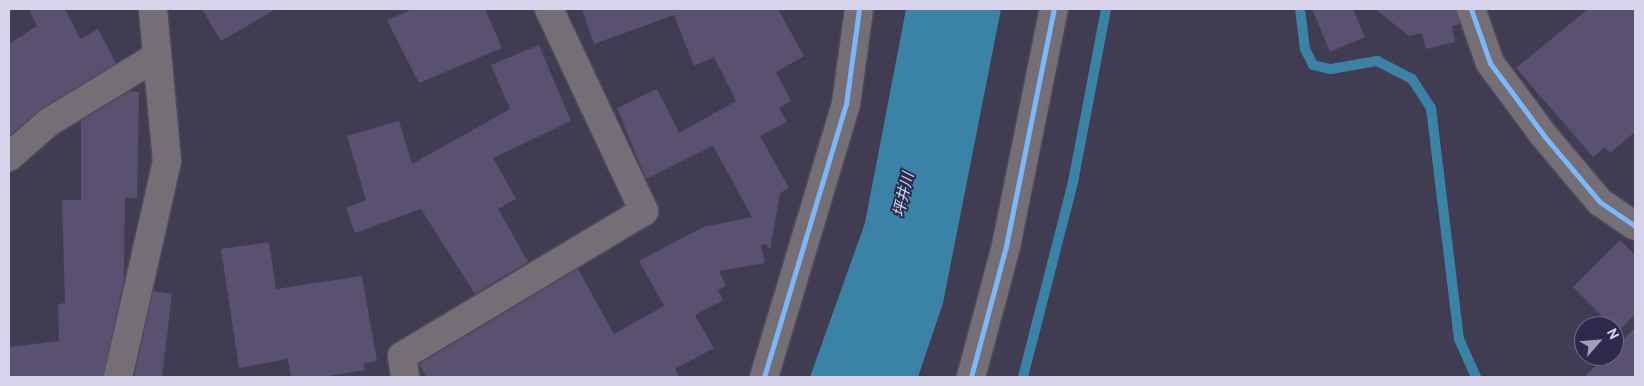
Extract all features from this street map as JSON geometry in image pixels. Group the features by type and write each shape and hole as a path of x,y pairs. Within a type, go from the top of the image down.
{"street":[{"path":"118,377 167,160 153,9"},
{"path":"396,375 402,356 644,210 549,9"},
{"path":"764,377 846,104 859,9"},
{"path":"971,377 1006,246 1054,9"},
{"path":"1471,9 1490,63 1545,137 1600,202 1635,226"},
{"path":"9,157 49,122 156,57"}],"water":[{"name":"坪井川","path":"906,9 1001,9 943,303 918,377 810,377 865,223"}],"building":[{"path":"29,9 65,9 80,39 98,29 116,63 41,109 9,136 9,44 37,26"},
{"path":"202,9 276,9 221,41"},
{"path":"413,9 485,9 502,48 419,83 387,20"},
{"path":"582,9 778,9 804,56 776,72 791,101 779,108 787,122 760,136 789,188 780,193 770,250 766,244 761,245 765,263 719,271 726,286 718,290 723,300 695,315 714,348 675,369 679,377 426,377 419,364 578,269 614,334 664,306 639,261 703,227 752,217 713,146 646,179 617,108 657,89 679,133 736,101 714,57 694,66 674,15 594,44"},
{"path":"1312,9 1353,9 1365,37 1330,52"},
{"path":"1375,9 1456,9 1460,24 1452,26 1455,42 1426,49 1422,33 1409,36"},
{"path":"1588,9 1635,9 1635,132 1610,153 1605,147 1593,157 1516,68"},
{"path":"539,45 571,121 493,158 516,199 498,209 528,262 475,294 421,209 355,233 346,208 366,200 347,136 399,121 412,164 510,109 491,65"},
{"path":"130,91 139,92 137,198 125,198 124,279 103,377 9,377 9,347 59,341 58,304 65,303 62,200 81,200 81,121"},
{"path":"1620,240 1635,255 1635,314 1624,326 1624,316 1602,316 1573,287"},
{"path":"269,242 276,289 362,276 377,361 363,363 365,370 323,377 291,377 288,359 239,368 221,249"},
{"path":"153,291 172,294 162,377 134,377"},
{"path":"1635,328 1635,377 1584,377 1596,366 1624,366 1624,338"}],"waterway":[{"path":"1023,377 1073,182 1106,9"},
{"path":"1300,9 1305,49 1313,65 1331,69 1377,61 1412,79 1431,108 1459,339 1476,377"}],"cycle path":[{"path":"764,377 846,104 859,9"},
{"path":"971,377 1006,246 1054,9"},
{"path":"1471,9 1490,63 1545,137 1600,202 1635,226"}]}
